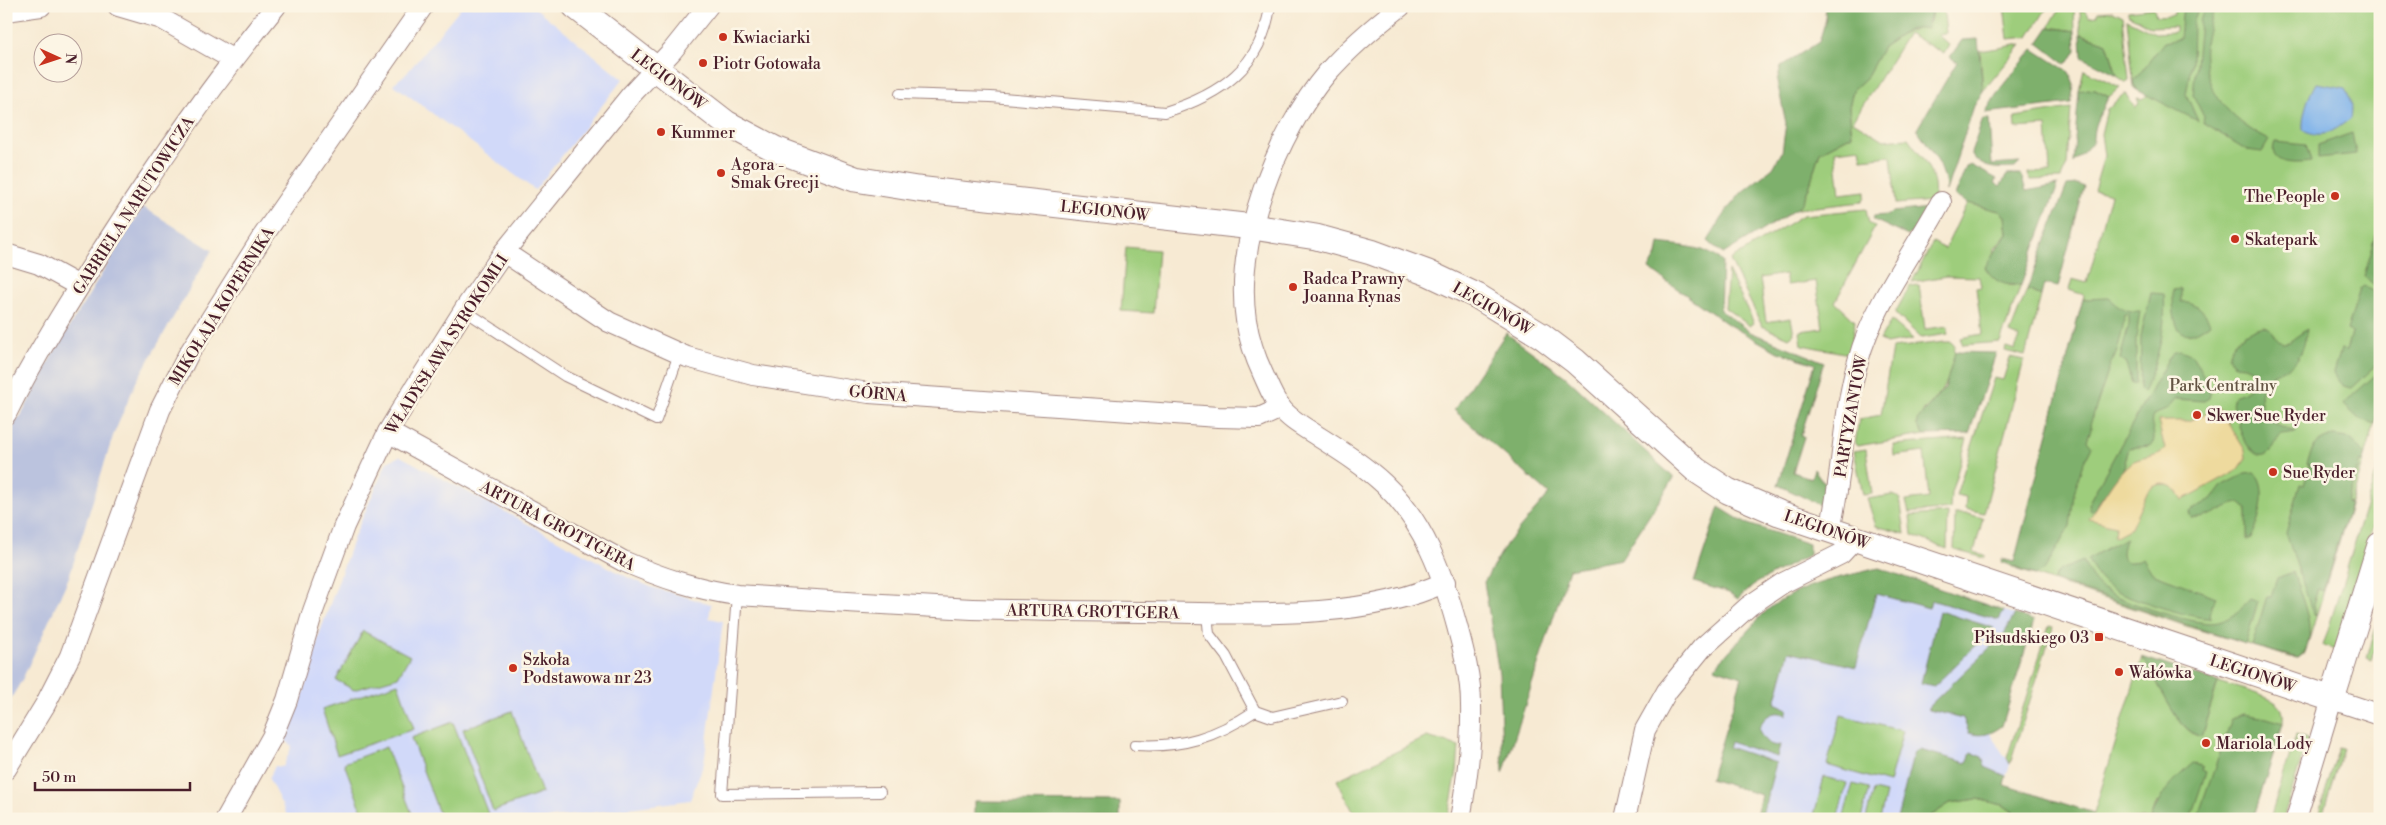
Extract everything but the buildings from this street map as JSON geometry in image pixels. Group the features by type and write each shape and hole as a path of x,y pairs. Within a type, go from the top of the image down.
{"street":[{"path":"6,11 41,6"},
{"path":"118,6 162,19 232,59"},
{"name":"GABRIELA NARUTOWICZA","path":"6,414 79,286 148,179 232,59 276,6"},
{"name":"MIKOŁAJA KOPERNIKA","path":"6,768 45,705 70,656 160,410 188,355 263,236 423,6"},
{"name":"LEGIONÓW","path":"575,6 726,122 749,136 816,166 854,179 917,189 1254,227 1316,237 1371,252 1428,273 1510,315 1575,360 1696,470 1728,491 1752,502 1830,530 2380,715"},
{"name":"WŁADYSŁAWA SYROKOMLI","path":"226,819 272,736 287,700 313,611 341,534 388,432 464,310 504,252 631,95 708,6"},
{"path":"1401,6 1382,20 1327,73 1308,100 1274,161 1261,195 1254,227 1244,284 1246,320 1254,355 1281,408 1295,422 1358,463 1384,484 1402,504 1425,539 1445,582 1468,669 1471,704 1466,785 1460,819"},
{"name":"PARTYZANTÓW","path":"1830,530 1835,509 1844,430 1858,361 1875,316 1941,202"},
{"name":"GÓRNA","path":"504,252 609,322 679,354 753,376 869,393 1249,418 1259,418 1281,408"},
{"path":"6,254 39,264 79,286"},
{"name":"ARTURA GROTTGERA","path":"388,432 623,561 662,578 700,589 737,595 973,609 1207,612 1362,608 1430,589 1445,582"},
{"path":"1625,819 1645,730 1667,691 1702,648 1756,601 1783,583 1841,554 1855,538"},
{"path":"2296,819 2380,545"}],"lane":[{"path":"900,94 991,97 1165,112 1186,105 1219,89 1238,74 1257,50 1268,26 1270,6"},
{"path":"464,310 565,376 656,420 679,354"},
{"path":"737,595 722,794 880,792"},
{"path":"1207,612 1209,634 1226,656 1255,712 1272,717 1342,701"},
{"path":"1135,745 1164,746 1196,741 1255,712"}],"shaded area":[{"path":"462,6 533,6 623,79 535,190 393,84 407,73"},
{"path":"143,207 212,250 136,382 113,436 69,577 22,680 6,707 6,446 12,435 9,434 18,418 20,418 53,353"},
{"name":"Szkoła Podstawowa nr 23","path":"400,456 627,577 651,587 711,604 709,618 723,621 704,763 690,800 545,819 289,819 269,779 275,766 283,767 292,746 285,740 301,701 319,635 354,537 387,462"},
{"path":"1879,568 2034,621 2002,726 1990,734 2010,764 2003,787 2051,819 1755,819 1761,795 1710,779 1742,677 1714,668 1770,607 1790,595 1829,580"}],"green space":[{"path":"1824,6 1933,6 1927,28 1908,30 1883,47 1866,78 1853,90 1849,107 1852,135 1820,152 1808,189 1797,209 1723,254 1708,241 1727,210 1742,192 1773,168 1782,152 1786,123 1777,81 1781,66 1819,42 1826,19"},
{"path":"1933,6 1943,6 1946,33 1938,35 1949,45 1944,54 1908,33 1853,121 1884,140 1908,138 1932,175 1934,184 1933,201 1896,204 1891,156 1862,159 1860,148 1835,151 1840,194 1865,191 1865,198 1862,202 1797,209 1808,189 1820,152 1852,135 1849,107 1853,90 1865,78 1883,47 1908,30 1914,30 1930,22"},
{"path":"2004,6 2048,6 2029,37 2008,39"},
{"path":"2061,6 2074,6 2075,31 2049,27"},
{"name":"Park Centralny","path":"2174,6 2183,6 2181,34 2190,6 2380,6 2380,408 2305,653 2298,658 2189,627 2013,568 2084,295 2069,290 2072,279 2087,283 2111,194 2094,190 2104,156 2101,134 2107,109 2125,93 2135,108 2139,103 2137,98 2143,99 2151,92 2181,93 2187,90 2182,75 2134,81 2137,90 2134,88 2127,19 2155,33 2175,32 2175,26 2151,27 2128,14 2128,11 2154,8 2156,16 2174,15"},
{"path":"2183,6 2199,6 2193,23 2192,61 2186,94 2198,121 2137,90 2134,81 2164,42 2180,39"},
{"path":"2205,6 2215,6 2205,46 2207,73 2211,85 2226,108 2235,117 2269,140 2262,152 2247,150 2203,123 2204,117 2193,95 2200,21"},
{"path":"2080,10 2084,10 2089,17 2096,16 2098,12 2113,11 2123,16 2129,80 2125,83 2117,75 2107,43 2081,34"},
{"path":"2049,27 2075,31 2076,50 2069,62 2065,64 2038,43"},
{"path":"2081,34 2107,43 2117,75 2082,57"},
{"path":"1978,39 1983,91 1974,106 1946,191 1940,166 1917,129 1957,62 1950,57 1962,40"},
{"path":"2022,44 1983,91 1980,51"},
{"path":"2033,49 2069,72 2074,84 2071,103 1985,113 1996,95"},
{"path":"2084,70 2120,87 2109,97 2095,90 2079,91"},
{"path":"2095,90 2109,97 2096,122 2093,142 2073,163 2079,91"},
{"path":"2071,108 2067,165 2061,179 2030,180 2029,173 2050,172 2047,126 2016,128 2015,117"},
{"path":"1983,119 1989,119 1992,165 2020,163 2015,168 1990,167 1980,163 1971,153"},
{"path":"2352,133 2356,154 2318,158 2318,145"},
{"path":"2275,142 2306,145 2311,162 2290,163 2278,159 2273,150"},
{"path":"1971,165 1997,179 1995,183 2000,186 2007,175 2021,174 2026,191 2058,185 2021,285 2009,285 1996,280 1985,267 2007,233 2005,216 1999,211 1967,203 1955,196 1966,167"},
{"path":"2078,184 2084,187 2058,287 2044,284 2041,296 2027,290 2067,185"},
{"path":"1967,203 1999,211 2005,216 2007,233 1993,251 2010,286 2021,285 2000,342 1963,345 1960,338 1982,334 1976,288 1981,287 1979,277 1946,276 1912,282 1933,242 1945,249"},
{"path":"1929,208 1915,231 1908,236 1874,220 1873,216 1887,215 1892,212"},
{"path":"1866,209 1869,223 1875,227 1835,302 1855,321 1849,354 1802,345 1800,331 1823,328 1816,281 1787,285 1785,274 1760,278 1766,322 1791,318 1794,334 1789,338 1762,326 1730,260 1803,215"},
{"path":"2380,223 2380,290 2364,276"},
{"path":"1659,243 1701,250 1716,257 1722,262 1720,310 1750,332 1824,362 1801,435 1804,437 1793,472 1811,478 1814,469 1826,486 1824,507 1778,485 1815,364 1776,351 1729,325 1649,269 1657,255"},
{"path":"1126,247 1158,250 1153,313 1121,311"},
{"path":"1728,271 1754,323 1750,326 1725,308"},
{"path":"1919,285 1925,329 1948,326 1948,334 1921,338 1895,313 1910,286"},
{"path":"2364,286 2380,296 2380,362 2352,388 2340,383 2334,372 2341,350 2346,351 2351,332 2347,330 2360,289"},
{"path":"2181,289 2181,302 2191,303 2199,307 2210,323 2198,331 2189,334 2182,332 2178,328 2175,320 2173,290"},
{"path":"2027,290 2041,296 2025,356 2005,351 2006,347 2015,350 2019,337 2010,333"},
{"path":"2151,293 2164,294 2164,320 2157,357 2143,393 2140,390 2141,336"},
{"path":"2109,298 2127,310 2140,311 2136,338 2136,384 2132,383 2125,362 2120,359 2129,324 2129,314 2124,314 2118,346 2090,425 2091,429 2087,440 2092,446 2082,466 2074,494 2070,526 2044,570 2035,575 2001,562 2002,559 2014,562 2083,299"},
{"path":"1891,320 1913,339 1886,344 1880,340"},
{"path":"2264,326 2270,329 2283,343 2289,342 2307,329 2303,347 2298,358 2289,367 2269,378 2261,390 2260,397 2264,410 2273,422 2281,427 2297,432 2281,434 2272,449 2265,455 2260,455 2255,453 2246,444 2239,426 2238,414 2232,406 2235,395 2244,392 2257,381 2255,371 2244,366 2234,365 2228,356 2233,345 2242,336"},
{"path":"1506,333 1566,377 1674,478 1621,559 1569,569 1503,774 1499,674 1484,582 1507,543 1549,494 1454,410"},
{"path":"1951,342 1954,345 1955,355 1947,382 1936,398 1923,411 1920,431 1924,435 1857,446 1855,444 1859,419 1881,415 1892,348"},
{"path":"2181,350 2192,355 2211,389 2209,398 2204,401 2176,399 2166,410 2153,415 2151,422 2154,436 2153,443 2149,446 2129,448 2123,470 2094,509 2090,511 2088,504 2167,361 2175,351"},
{"path":"1955,352 1996,353 1969,434 1924,435 1917,426 1917,420 1945,388"},
{"path":"2010,357 2024,360 1984,513 1965,509 1966,497 1956,495 1994,378 2003,380"},
{"path":"2380,371 2380,408 2375,424 2358,418 2343,404"},
{"path":"2333,436 2348,438 2366,454 2363,462 2360,461 2347,503 2350,504 2323,591 2318,589 2313,604 2316,616 2313,614 2286,533 2300,484 2304,485 2310,465 2307,464 2311,453 2318,443"},
{"path":"1967,439 1951,493 1950,509 1909,513 1906,501 1929,498 1924,452 1894,456 1893,445"},
{"path":"1866,449 1872,494 1863,495 1854,451"},
{"path":"2380,461 2380,504 2335,650 2323,646"},
{"path":"2254,473 2259,478 2262,495 2257,525 2250,540 2247,540 2247,509 2240,503 2205,517 2191,518 2189,512 2213,498 2222,486 2245,474"},
{"path":"1893,495 1900,498 1905,534 1876,526 1867,499"},
{"path":"1719,507 1745,523 1809,544 1809,555 1753,585 1738,599 1729,593 1694,582"},
{"path":"1948,513 1947,549 1912,535 1910,516"},
{"path":"1955,514 1968,514 1983,518 1974,552 1985,555 1985,558 1954,550"},
{"path":"2126,538 2122,555 2126,561 2136,561 2143,558 2152,573 2216,597 2211,606 2210,618 2202,618 2159,607 2116,591 2105,584 2087,559"},
{"path":"2083,561 2095,582 2106,591 2145,607 2180,618 2210,623 2219,622 2236,613 2250,599 2258,602 2245,644 2053,580 2060,570"},
{"path":"1879,568 2004,611 1999,620 1931,600 1929,608 1876,594 1856,667 1789,651 1775,703 1788,709 1786,715 1774,713 1764,720 1759,728 1761,735 1769,744 1780,745 1777,757 1730,742 1728,747 1776,763 1761,819 1755,819 1761,795 1710,779 1742,677 1714,668 1762,615 1788,596 1832,579"},
{"path":"2293,572 2308,617 2309,629 2309,641 2305,650 2298,658 2252,646 2267,596 2271,596 2277,578"},
{"path":"1939,611 1994,628 1934,686 1921,683"},
{"path":"2015,614 2034,621 2002,726 1987,734 1969,733 1963,718 1929,710 1928,707 2004,634"},
{"path":"2380,615 2380,635 2372,660 2367,658"},
{"path":"2049,626 2053,627 2010,764 2007,758"},
{"path":"363,631 410,656 398,677 354,690 336,680"},
{"path":"2142,657 2183,725 2192,733 2201,737 2218,682 2262,696 2281,708 2283,723 2253,819 2176,819 2157,802 2151,819 2092,819"},
{"path":"2142,657 2218,682 2201,737 2191,732 2182,724 2167,702"},
{"path":"398,683 414,729 337,755 322,709"},
{"path":"512,711 542,793 493,811 463,729"},
{"path":"2243,714 2283,723 2253,819 2197,819 2232,718"},
{"path":"1841,715 1903,731 1889,783 1827,765"},
{"path":"453,722 490,819 441,819 411,738"},
{"path":"2296,735 2308,739 2283,819 2270,819"},
{"path":"1427,737 1459,746 1457,771 1448,819 1357,819 1337,780"},
{"path":"386,747 414,819 365,819 344,763"},
{"path":"2339,747 2343,748 2321,819 2317,819"},
{"path":"1920,750 1967,763 1971,753 1982,757 1985,767 2006,776 2004,785 2094,813 2092,819 2023,819 2003,805 1977,799 1950,803 1926,819 1897,819 1914,752"},
{"path":"2193,763 2203,767 2202,770 2206,772 2190,819 2151,819 2168,788"},
{"path":"1824,777 1847,783 1837,819 1813,819"},
{"path":"1853,784 1869,788 1861,819 1843,819"},
{"path":"1873,790 1886,793 1880,819 1866,819"},
{"path":"1977,799 2003,805 2023,819 1926,819 1950,803"},
{"path":"974,801 1120,802 1120,819 974,819"}],"sand":[{"path":"2219,408 2245,450 2246,458 2239,469 2183,500 2176,490 2168,485 2163,484 2153,487 2148,491 2131,528 2114,537 2115,526 2089,519 2113,482 2129,464 2133,461 2158,454 2165,449 2158,421 2188,421"}],"water":[{"path":"2316,83 2346,88 2352,103 2351,118 2334,130 2323,134 2310,133 2303,130 2306,106"}],"place":[{"name":"Kwiaciarki","path":"723,37"},
{"name":"Piotr Gotowała","path":"703,63"},
{"name":"Kummer","path":"661,132"},
{"name":"Agora - Smak Grecji","path":"721,173"},
{"name":"The People","path":"2335,196"},
{"name":"Skatepark","path":"2235,239"},
{"name":"Radca Prawny Joanna Rynas","path":"1293,287"},
{"name":"Skwer Sue Ryder","path":"2197,415"},
{"name":"Sue Ryder","path":"2273,472"},
{"name":"Piłsudskiego 03","path":"2099,637"},
{"name":"Szkoła Podstawowa nr 23","path":"513,668"},
{"name":"Wałówka","path":"2119,672"},
{"name":"Mariola Lody","path":"2206,743"}]}
